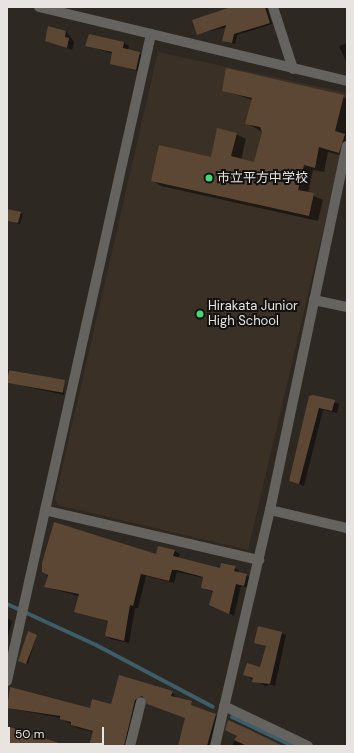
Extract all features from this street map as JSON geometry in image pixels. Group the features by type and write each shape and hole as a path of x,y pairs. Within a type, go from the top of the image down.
{"street":[{"path":"39,7 347,81"},
{"path":"273,7 293,69"},
{"path":"7,682 48,511 152,34"},
{"path":"215,746 270,510 347,146"},
{"path":"314,300 347,307"},
{"path":"270,510 347,528"},
{"path":"48,511 259,560"},
{"path":"130,746 140,702"},
{"path":"224,706 308,746"}],"shaded area":[{"name":"Hirakata Junior High School","path":"158,52 347,93 347,128 248,550 58,505 55,499"}],"building":[{"path":"231,7 265,7 270,23 234,34 232,43 222,41 226,25 197,35 192,20"},
{"path":"48,26 66,31 65,37 69,38 67,48 45,41"},
{"path":"89,34 124,42 123,48 140,52 136,70 110,64 112,52 85,46"},
{"path":"226,68 344,95 335,131 345,134 339,153 319,147 315,168 304,165 298,190 314,193 309,216 151,181 159,145 211,157 217,128 237,133 231,156 254,162 262,132 260,127 245,124 252,98 222,91"},
{"path":"7,209 21,212 18,223 7,221"},
{"path":"9,370 65,380 63,393 7,383"},
{"path":"313,395 335,400 332,411 319,408 299,484 289,481 309,396"},
{"path":"54,522 156,554 158,546 175,550 173,556 220,568 221,563 236,566 234,571 247,574 244,586 236,584 229,614 209,605 213,591 201,588 203,577 177,570 172,570 169,581 141,574 133,606 130,605 124,641 105,636 108,621 74,612 79,594 44,587 48,575 42,572 42,563"},
{"path":"258,626 282,632 270,684 252,682 253,678 243,675 247,663 260,667 266,646 254,643"},
{"path":"28,631 37,635 26,664 18,661"},
{"path":"119,675 173,691 171,696 192,701 191,705 216,714 207,746 178,746 185,718 147,704 142,696 135,700 124,746 89,746 93,731 71,725 71,722 60,719 60,716 7,708 10,687 90,708 92,699 111,704"},
{"path":"228,720 283,746 247,746 234,740 237,736 225,730"},
{"path":"10,727 59,743 58,746 7,746"}],"waterway":[{"path":"7,604 96,645 213,707"},
{"path":"232,717 293,746"}],"place":[{"name":"市立平方中学校","path":"209,178"},
{"name":"Hirakata Junior High School","path":"200,314"}]}
